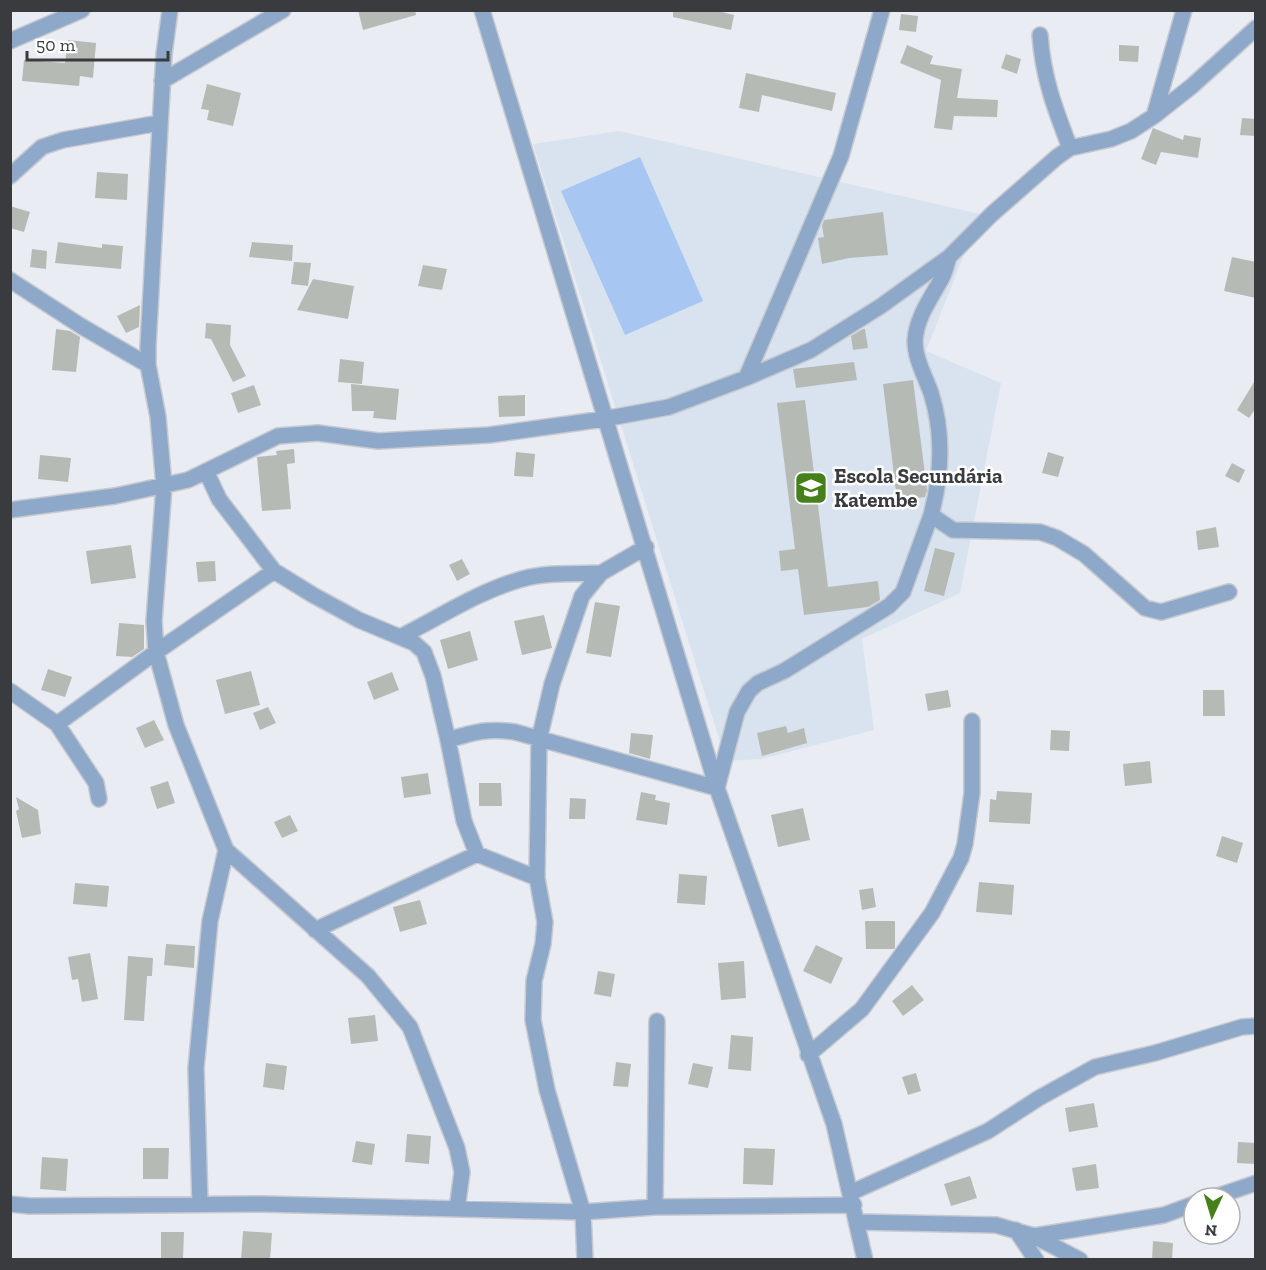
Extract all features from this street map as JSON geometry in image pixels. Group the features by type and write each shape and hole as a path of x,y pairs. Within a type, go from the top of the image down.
{"street":[{"path":"10,41 82,10"},
{"path":"170,10 159,123 148,365 158,417 164,486 154,621 156,652 176,725 225,850 368,976 410,1027 458,1148 462,1172 457,1209"},
{"path":"162,81 283,10"},
{"path":"482,10 717,788 808,1055 834,1124 865,1260"},
{"path":"746,378 841,156 882,10"},
{"path":"1154,116 1184,10"},
{"path":"10,510 115,496 188,480 278,436 318,433 378,441 489,435 604,419 669,407 746,378 811,350 881,306 949,257 992,214 1057,157 1070,148 1111,139 1131,131 1154,116 1191,86 1256,28"},
{"path":"1040,35 1042,63 1051,100 1070,148"},
{"path":"10,176 42,147 63,140 159,123"},
{"path":"717,788 738,712 749,691 758,683 784,671 889,606 903,592 931,515 937,494 941,461 938,417 916,356 916,332 927,303 943,277 949,257"},
{"path":"10,280 81,326 148,365"},
{"path":"206,471 219,499 274,571 358,620 414,643 424,652 433,676 464,821 477,854 537,878"},
{"path":"931,515 953,530 1040,532 1057,538 1084,554 1145,608 1161,612 1229,592"},
{"path":"585,1260 583,1212 547,1090 533,1020 534,981 543,944 545,922 537,878 539,740 552,684 582,596 601,573 646,547"},
{"path":"57,724 274,571"},
{"path":"400,637 496,587 524,578 546,574 601,573"},
{"path":"10,691 57,724 96,783 99,799"},
{"path":"808,1055 862,1009 932,913 961,858 972,794 972,722"},
{"path":"448,740 496,729 515,732 717,788"},
{"path":"200,1204 196,1068 210,921 225,850"},
{"path":"315,930 477,854"},
{"path":"655,1207 657,1021"},
{"path":"10,1203 30,1206 262,1204 583,1212 852,1199 988,1131 1039,1098 1095,1068 1242,1027 1256,1026"},
{"path":"1034,1236 1164,1215 1182,1208"},
{"path":"857,1222 996,1225 1034,1236 1080,1260"},
{"path":"1016,1230 1036,1260"}],"shaded area":[{"name":"Escola Secundária Katembe","path":"619,131 980,214 926,351 1001,383 960,593 862,639 874,730 761,759 726,761 533,144"},
{"path":"640,157 703,301 625,335 561,191"}],"building":[{"path":"358,10 415,10 416,15 363,30"},
{"path":"673,10 714,10 734,15 731,30 673,17"},
{"path":"901,14 918,16 916,32 899,30"},
{"path":"68,40 96,43 93,78 80,76 79,86 22,81 24,60 65,63"},
{"path":"907,45 933,56 930,64 962,69 957,98 998,100 997,117 954,116 952,130 934,128 941,80 900,63"},
{"path":"1119,45 1139,46 1138,62 1119,61"},
{"path":"1006,54 1021,59 1017,74 1001,68"},
{"path":"746,73 836,93 832,111 762,95 759,112 739,108"},
{"path":"207,84 241,93 233,126 207,120 209,110 201,109"},
{"path":"1242,118 1256,119 1256,136 1240,135"},
{"path":"1153,128 1183,140 1184,135 1201,138 1198,158 1161,152 1156,165 1141,159"},
{"path":"97,172 128,174 127,200 95,198"},
{"path":"10,206 30,212 24,232 10,228"},
{"path":"883,212 888,255 849,258 822,264 818,238 824,237 822,226 824,220"},
{"path":"58,242 102,248 102,244 123,246 121,269 55,263"},
{"path":"252,242 293,245 292,261 249,257"},
{"path":"32,249 47,251 46,269 30,267"},
{"path":"1232,257 1256,262 1256,298 1224,291"},
{"path":"294,262 311,263 308,286 291,284"},
{"path":"423,265 447,269 442,290 418,286"},
{"path":"313,279 354,286 348,319 297,310"},
{"path":"140,305 139,327 126,333 117,316"},
{"path":"206,323 231,325 230,345 246,376 233,382 211,339 205,338"},
{"path":"56,329 70,331 80,337 76,372 52,370"},
{"path":"865,329 868,348 853,350 851,336"},
{"path":"340,359 364,362 362,384 338,382"},
{"path":"854,362 857,380 796,388 793,369"},
{"path":"1256,379 1256,408 1249,418 1237,410"},
{"path":"913,380 927,490 925,497 897,500 883,384"},
{"path":"351,384 399,389 396,420 373,418 374,411 352,411"},
{"path":"254,385 261,405 238,413 231,393"},
{"path":"525,395 525,416 499,417 498,396"},
{"path":"805,400 828,587 878,581 880,600 868,607 804,615 798,569 781,571 779,551 795,549 777,403"},
{"path":"294,449 295,463 287,464 291,509 262,511 257,457 277,455 276,451"},
{"path":"516,452 535,454 533,477 514,476"},
{"path":"1048,452 1064,457 1058,477 1042,473"},
{"path":"40,455 71,458 68,482 38,479"},
{"path":"1232,463 1245,470 1239,483 1225,476"},
{"path":"1216,527 1219,547 1198,550 1196,531"},
{"path":"131,545 136,578 91,584 86,551"},
{"path":"935,548 955,553 944,596 924,591"},
{"path":"462,559 470,574 457,581 449,565"},
{"path":"215,561 216,581 198,582 196,562"},
{"path":"595,602 620,606 611,657 586,653"},
{"path":"544,615 552,648 522,655 514,621"},
{"path":"119,623 144,625 144,649 132,657 116,656"},
{"path":"470,631 478,660 448,669 440,640"},
{"path":"48,669 72,677 65,697 41,690"},
{"path":"251,671 260,705 225,714 216,680"},
{"path":"392,672 399,690 374,700 367,682"},
{"path":"948,690 951,707 928,711 925,694"},
{"path":"1203,690 1224,690 1225,716 1203,716"},
{"path":"268,707 276,723 260,730 253,713"},
{"path":"154,720 164,740 145,748 136,728"},
{"path":"786,726 788,733 804,728 807,743 762,756 757,733"},
{"path":"1051,730 1070,731 1069,751 1050,750"},
{"path":"631,733 653,735 650,759 629,753"},
{"path":"1150,761 1152,783 1125,786 1123,764"},
{"path":"428,773 431,794 404,798 401,777"},
{"path":"168,781 175,803 157,809 150,787"},
{"path":"479,783 501,783 502,806 479,806"},
{"path":"997,791 1032,793 1030,824 989,822 990,799 996,800"},
{"path":"641,792 656,795 655,800 670,803 667,825 636,820"},
{"path":"16,797 38,810 41,834 22,838 16,811 19,809"},
{"path":"570,798 586,799 585,819 569,819"},
{"path":"803,808 810,840 778,847 771,815"},
{"path":"290,815 298,831 282,838 274,822"},
{"path":"1222,836 1243,843 1237,863 1216,856"},
{"path":"679,874 707,876 705,905 677,903"},
{"path":"979,882 1014,885 1012,915 976,912"},
{"path":"75,883 109,886 107,907 73,904"},
{"path":"873,888 876,907 862,910 859,890"},
{"path":"420,900 427,924 400,932 393,907"},
{"path":"865,921 895,921 894,949 866,949"},
{"path":"166,944 195,946 194,968 164,965"},
{"path":"816,945 843,958 831,984 803,971"},
{"path":"90,953 98,999 82,1002 78,979 72,980 68,957"},
{"path":"128,956 153,958 152,976 147,976 144,1021 124,1020"},
{"path":"744,961 746,998 721,1000 718,963"},
{"path":"598,971 615,974 611,997 594,994"},
{"path":"912,985 924,1000 903,1016 892,1001"},
{"path":"375,1015 378,1041 351,1044 348,1018"},
{"path":"731,1035 753,1037 751,1071 728,1069"},
{"path":"616,1062 631,1064 628,1087 613,1086"},
{"path":"266,1063 287,1066 284,1090 263,1087"},
{"path":"693,1063 713,1067 708,1088 688,1084"},
{"path":"916,1073 921,1091 908,1095 902,1077"},
{"path":"1094,1103 1098,1127 1069,1132 1065,1108"},
{"path":"407,1134 431,1136 429,1164 405,1162"},
{"path":"356,1141 375,1144 372,1165 352,1162"},
{"path":"1238,1142 1256,1143 1256,1164 1237,1163"},
{"path":"143,1148 169,1148 168,1179 143,1179"},
{"path":"744,1148 775,1149 773,1185 743,1184"},
{"path":"42,1157 68,1159 66,1191 40,1189"},
{"path":"1096,1164 1099,1188 1076,1191 1072,1168"},
{"path":"970,1176 977,1198 951,1206 944,1184"},
{"path":"243,1231 272,1233 270,1260 241,1260"},
{"path":"161,1232 184,1232 183,1258 161,1258"},
{"path":"1153,1241 1173,1243 1172,1260 1152,1260"}],"place":[{"name":"Escola Secundária Katembe","path":"811,488"}]}
